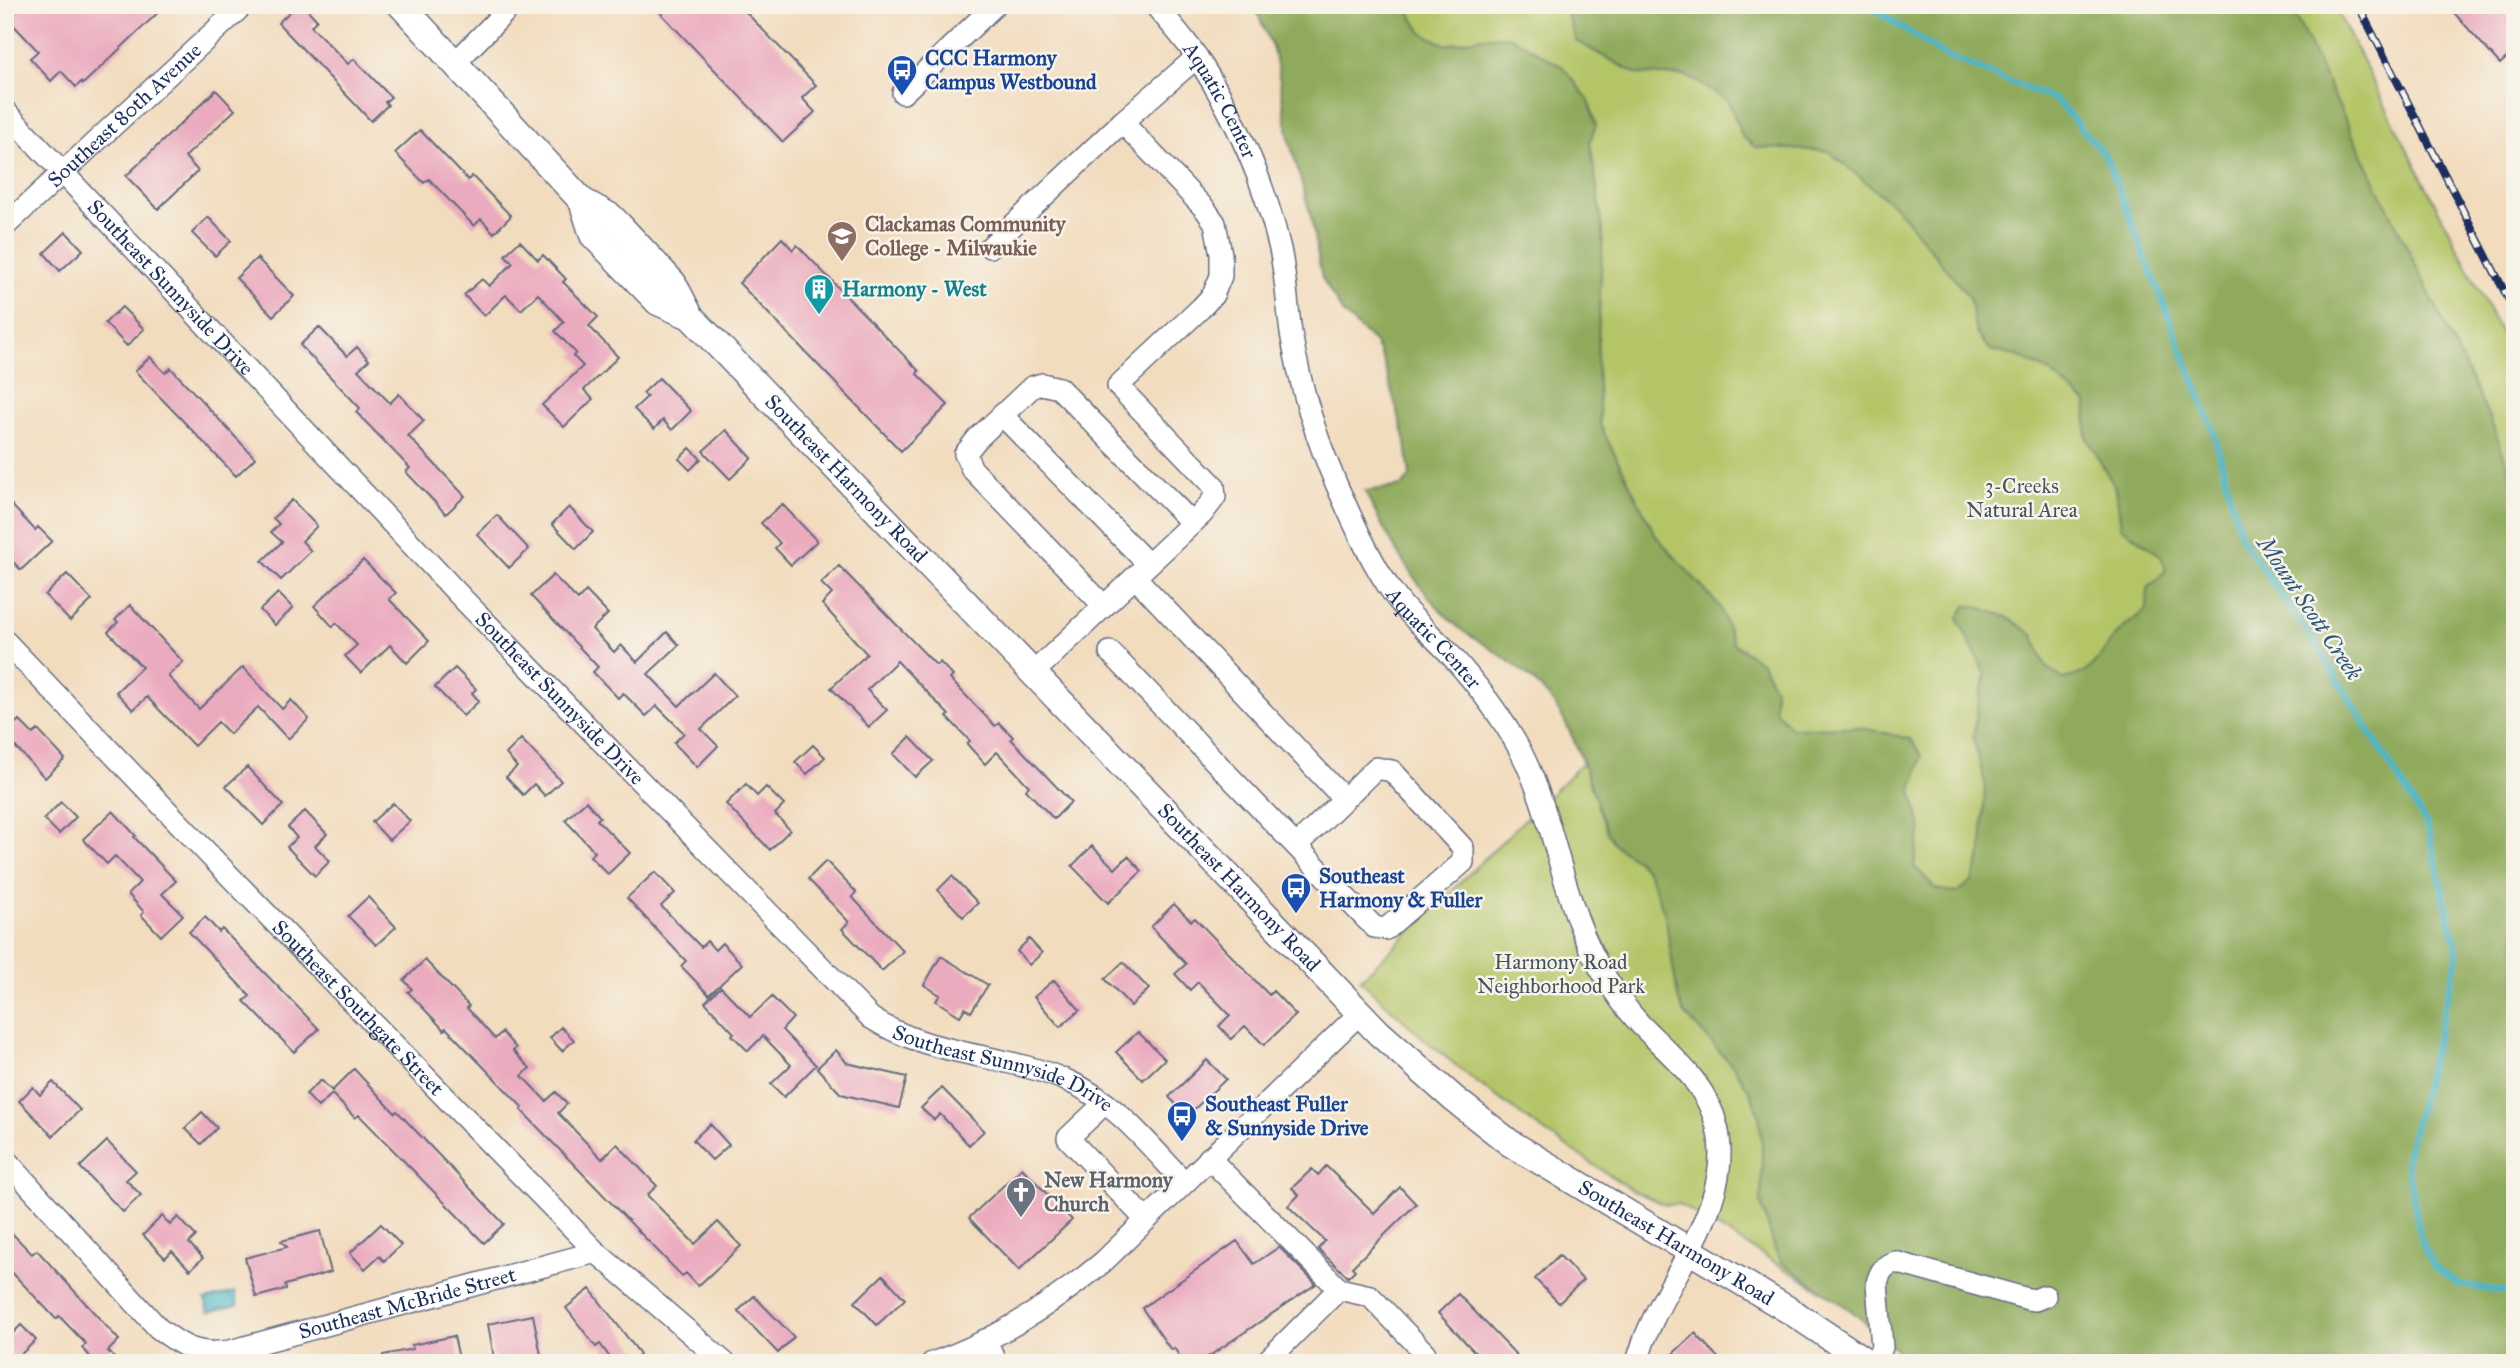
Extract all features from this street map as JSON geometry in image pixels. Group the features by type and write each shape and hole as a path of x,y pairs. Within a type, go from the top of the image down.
{"main road":[{"name":"Southeast Harmony Road","path":"401,5 582,201 593,234 658,302 690,316 1032,674 1360,1013 1417,1068 1510,1143 1792,1312 1868,1363"}],"street":[{"name":"Southeast 80th Avenue","path":"5,226 243,5"},
{"path":"902,93 995,5"},
{"name":"Aquatic Center","path":"1155,5 1197,57 1231,114 1259,175 1281,252 1291,333 1303,388 1337,486 1367,548 1396,597 1492,706 1519,748 1538,788 1582,932 1606,979 1637,1021 1682,1065 1712,1109 1720,1145 1721,1166 1716,1192 1650,1326 1637,1363"},
{"path":"454,64 506,7"},
{"path":"990,247 1122,122 1197,57"},
{"name":"Southeast Sunnyside Drive","path":"5,111 462,598 871,1018 895,1032 930,1045 1039,1071 1069,1081 1105,1103 1184,1182"},
{"path":"1032,674 1210,506 1215,497 1214,486 1118,386 1213,295 1221,276 1221,254 1215,223 1205,209 1122,122"},
{"path":"1104,606 972,469 965,454 1002,415 1032,387 1042,384 1059,388 1192,523"},
{"path":"1002,415 1344,799"},
{"name":"Southeast Southgate Street","path":"5,640 218,864 596,1252 725,1363"},
{"path":"1110,652 1374,927 1386,929 1463,862 1463,848 1392,771 1376,768 1297,845"},
{"path":"932,1363 985,1340 1049,1304 1078,1283 1360,1013"},
{"path":"1105,1103 1068,1138 1146,1220"},
{"path":"1209,1158 1339,1289 1370,1296 1425,1353 1426,1363"},
{"name":"Southeast McBride Street","path":"5,1159 158,1328 180,1345 205,1353 230,1351 596,1252"},
{"path":"1876,1363 1882,1347 1877,1283 1889,1264 1895,1262 2028,1299 2035,1300 2045,1296"},
{"path":"1265,1363 1339,1289"},
{"path":"985,1340 997,1363"}],"green space":[{"name":"3-Creeks Natural Area","path":"1254,5 1408,5 1408,10 1422,33 1446,45 1483,37 1509,36 1563,67 1589,101 1596,125 1590,141 1603,230 1597,363 1600,425 1656,536 1720,607 1733,643 1762,663 1775,689 1775,710 1791,728 1859,727 1910,739 1922,756 1912,790 1921,828 1914,866 1936,889 1957,893 1972,881 1982,851 1985,783 1973,738 1986,675 1958,619 1966,606 1976,606 2007,617 2033,635 2046,667 2063,679 2073,676 2088,670 2117,635 2147,609 2148,588 2166,570 2161,556 2121,527 2116,489 2086,436 2087,403 2048,371 2020,357 1990,350 1976,333 1969,297 1897,208 1828,151 1755,147 1742,136 1728,101 1687,76 1636,74 1576,41 1564,5 2290,5 2491,421 2515,486 2515,1363 1911,1363 1853,1312 1782,1262 1776,1252 1761,1203 1762,1147 1759,1116 1750,1092 1734,1067 1684,1013 1678,998 1665,915 1649,873 1638,861 1615,845 1607,832 1577,748 1554,704 1525,673 1462,630 1443,613 1416,581 1365,491 1402,486 1410,477 1406,442 1383,360 1375,343 1343,313 1322,278 1310,213 1289,139 1278,69 1272,47"},
{"name":"3-Creeks Natural Area","path":"1260,5 2334,5 2506,343 2515,366 2515,1363 1853,1310 1679,1204 1665,1205 1632,1190 1552,1137 1475,1081 1425,1040 1360,980 1598,748 1403,366"}],"water":[{"path":"235,1292 238,1305 209,1312 205,1300"}],"building":[{"path":"5,5 166,5 83,84 81,82 76,87 61,71 51,81 30,58 38,51 5,16"},
{"path":"297,5 303,5 317,20 311,26 348,64 354,59 391,97 385,102 388,105 371,121 278,23"},
{"path":"653,5 739,5 816,85 802,98 815,112 783,142"},
{"path":"2447,5 2515,5 2515,50 2500,64"},
{"path":"216,90 235,110 185,157 198,171 158,209 126,176"},
{"path":"420,130 468,180 472,176 511,216 494,233 481,219 474,226 429,179 424,183 395,153"},
{"path":"208,217 231,241 215,256 192,233"},
{"path":"66,232 83,250 60,271 44,253"},
{"name":"Harmony - West","path":"782,238 793,250 797,245 919,371 917,374 948,405 901,451 739,283"},
{"path":"520,241 538,260 543,255 566,279 563,282 598,317 589,326 618,357 584,390 593,399 564,427 542,405 583,366 573,356 576,353 555,331 564,322 538,294 521,310 506,295 484,316 464,295 482,279 489,286 513,263 505,255"},
{"path":"257,258 294,296 273,316 236,278"},
{"path":"122,307 144,329 127,346 105,323"},
{"path":"319,327 347,356 357,347 369,360 358,370 390,403 399,394 424,421 408,436 465,496 446,514 406,472 410,468 356,412 360,408 300,345"},
{"path":"150,357 165,373 171,368 255,458 236,476 135,371"},
{"path":"659,378 691,411 672,430 663,420 654,429 634,409 647,397 643,393"},
{"path":"726,430 752,458 730,479 703,451"},
{"path":"690,448 701,459 690,470 679,459"},
{"path":"5,498 35,530 38,527 52,541 21,570 5,554"},
{"path":"292,500 317,526 302,541 311,551 281,580 262,561 282,542 271,532 279,524 273,518"},
{"path":"782,504 817,541 791,565 775,548 780,543 761,523"},
{"path":"569,507 593,532 576,549 552,524"},
{"path":"497,515 529,549 509,568 477,534"},
{"path":"363,560 396,593 389,599 429,641 407,663 390,645 361,673 345,656 357,645 336,623 333,627 314,606"},
{"path":"839,566 936,665 940,662 953,676 950,679 995,726 999,723 1013,737 1011,739 1071,802 1054,819 1026,790 1029,786 997,752 985,764 967,744 970,741 947,717 949,715 897,661 867,690 887,710 869,727 831,688 867,654 822,604 832,594 821,583"},
{"path":"67,574 92,600 70,621 45,595"},
{"path":"553,575 578,600 586,591 608,614 592,629 614,652 621,645 637,662 667,632 679,645 648,674 679,706 714,673 735,696 701,729 718,746 697,767 674,743 684,733 657,706 646,716 623,693 618,698 593,672 598,667 531,596"},
{"path":"278,593 293,608 275,625 260,610"},
{"path":"130,605 183,662 168,676 199,709 243,667 282,709 291,700 309,719 288,739 258,707 230,734 218,722 194,746 147,697 133,710 116,692 142,667 108,632 118,622 115,620"},
{"path":"455,668 476,689 472,693 479,701 463,716 435,687"},
{"path":"19,720 33,734 38,730 65,759 45,778 5,736"},
{"path":"910,737 933,761 915,777 893,754"},
{"path":"521,739 561,781 545,796 534,784 523,795 506,777 517,767 506,754"},
{"path":"813,745 825,757 807,774 795,762"},
{"path":"247,767 283,805 263,825 226,786"},
{"path":"746,784 757,796 766,787 784,805 775,814 790,830 770,850 726,804"},
{"path":"586,801 600,817 597,820 630,853 608,874 590,856 595,852 565,820"},
{"path":"61,802 76,817 59,834 44,819"},
{"path":"393,803 410,821 389,840 372,822"},
{"path":"113,811 176,881 162,894 183,915 161,936 141,915 144,912 128,894 140,882 115,856 107,864 83,839"},
{"path":"305,811 327,834 315,846 330,861 315,876 287,847 297,838 288,827"},
{"path":"1092,846 1115,869 1128,856 1142,871 1108,903 1072,866"},
{"path":"826,861 856,892 852,897 903,951 882,971 842,929 849,922 808,879"},
{"path":"655,872 675,893 661,906 701,947 707,941 715,950 722,943 742,964 709,995 681,966 686,961 627,898"},
{"path":"952,876 978,903 963,917 938,890"},
{"path":"368,897 396,927 376,945 348,916"},
{"path":"1174,904 1191,921 1195,918 1269,995 1273,991 1296,1015 1264,1045 1245,1026 1231,1039 1219,1026 1230,1015 1198,982 1190,990 1175,974 1186,964 1151,927"},
{"path":"205,917 219,932 222,929 319,1029 294,1052 244,1001 250,996 189,932"},
{"path":"1029,939 1042,953 1029,965 1017,951"},
{"path":"941,956 988,985 971,1012 965,1008 960,1016 936,1001 940,995 924,985"},
{"path":"425,960 469,1006 467,1008 495,1039 502,1032 516,1048 513,1051 530,1068 522,1076 546,1101 556,1092 567,1104 558,1113 602,1159 617,1144 657,1186 647,1195 695,1244 718,1222 741,1246 698,1286 686,1273 682,1276 521,1110 523,1108 446,1028 444,1030 408,992 412,989 404,980"},
{"path":"1123,962 1149,989 1131,1006 1105,979"},
{"path":"1054,980 1080,1010 1060,1027 1034,997"},
{"path":"721,987 750,1017 772,997 793,1018 782,1030 816,1065 784,1097 771,1084 791,1065 763,1036 748,1051 732,1035 734,1033 705,1002"},
{"path":"561,1027 574,1040 562,1051 550,1038"},
{"path":"1138,1032 1165,1059 1143,1080 1116,1052"},
{"path":"836,1050 847,1063 907,1077 899,1108 841,1094 817,1068"},
{"path":"1207,1060 1226,1079 1187,1116 1169,1097"},
{"path":"354,1069 504,1224 484,1243 359,1115 355,1118 332,1094 318,1107 306,1094 321,1080 332,1091"},
{"path":"53,1082 80,1110 53,1136 19,1101 33,1087 40,1095"},
{"path":"942,1088 984,1131 969,1145 940,1114 934,1120 921,1108"},
{"path":"202,1112 217,1128 201,1144 185,1128"},
{"path":"710,1124 729,1145 712,1160 693,1140"},
{"path":"107,1141 136,1171 126,1180 141,1195 123,1212 80,1167"},
{"path":"1326,1166 1374,1213 1400,1187 1416,1204 1352,1267 1355,1270 1348,1277 1318,1249 1325,1241 1288,1206 1299,1195 1292,1188 1312,1169 1318,1175"},
{"name":"New Harmony Church","path":"1022,1168 1072,1220 1019,1270 969,1218"},
{"path":"162,1216 170,1225 178,1217 196,1236 189,1243 203,1258 190,1270 172,1251 165,1258 143,1235"},
{"path":"381,1224 401,1245 384,1261 379,1256 365,1269 350,1253"},
{"path":"5,1226 32,1254 37,1250 119,1340 108,1351 119,1363 96,1363 82,1348 86,1344 59,1316 56,1319 5,1265"},
{"path":"320,1231 331,1272 285,1285 286,1289 256,1297 245,1258 287,1247 281,1241"},
{"path":"1237,1241 1254,1264 1279,1247 1316,1284 1199,1363 1184,1363 1174,1348 1171,1350 1142,1308"},
{"path":"1559,1255 1583,1280 1559,1303 1535,1279"},
{"path":"883,1275 905,1299 877,1325 855,1302"},
{"path":"590,1289 640,1354 630,1363 614,1363 600,1344 596,1347 566,1308"},
{"path":"1458,1294 1524,1363 1485,1363 1438,1313"},
{"path":"754,1296 794,1337 778,1353 738,1311"},
{"path":"533,1315 541,1355 519,1359 519,1363 495,1363 488,1324"},
{"path":"21,1325 36,1340 15,1360 5,1349 5,1341"},
{"path":"1695,1333 1723,1363 1663,1363"},
{"path":"454,1336 460,1363 384,1363 383,1355 413,1349 412,1345"}],"waterway":[{"name":"Mount Scott Creek","path":"1868,5 1944,55 2056,100 2105,155 2213,429 2241,538 2316,644 2427,825 2458,955 2406,1159 2421,1240 2433,1265 2459,1285 2515,1293"}],"railway":[{"path":"2358,5 2515,312"}],"place":[{"name":"CCC Harmony Campus Westbound","path":"902,97"},
{"name":"Clackamas Community College - Milwaukie","path":"842,263"},
{"name":"Harmony - West","path":"819,316"},
{"name":"Southeast Harmony & Fuller","path":"1296,915"},
{"name":"Southeast Fuller & Sunnyside Drive","path":"1182,1143"},
{"name":"New Harmony Church","path":"1021,1219"}],"park label":[{"name":"Harmony Road Neighborhood Park","path":"1561,974"}]}
